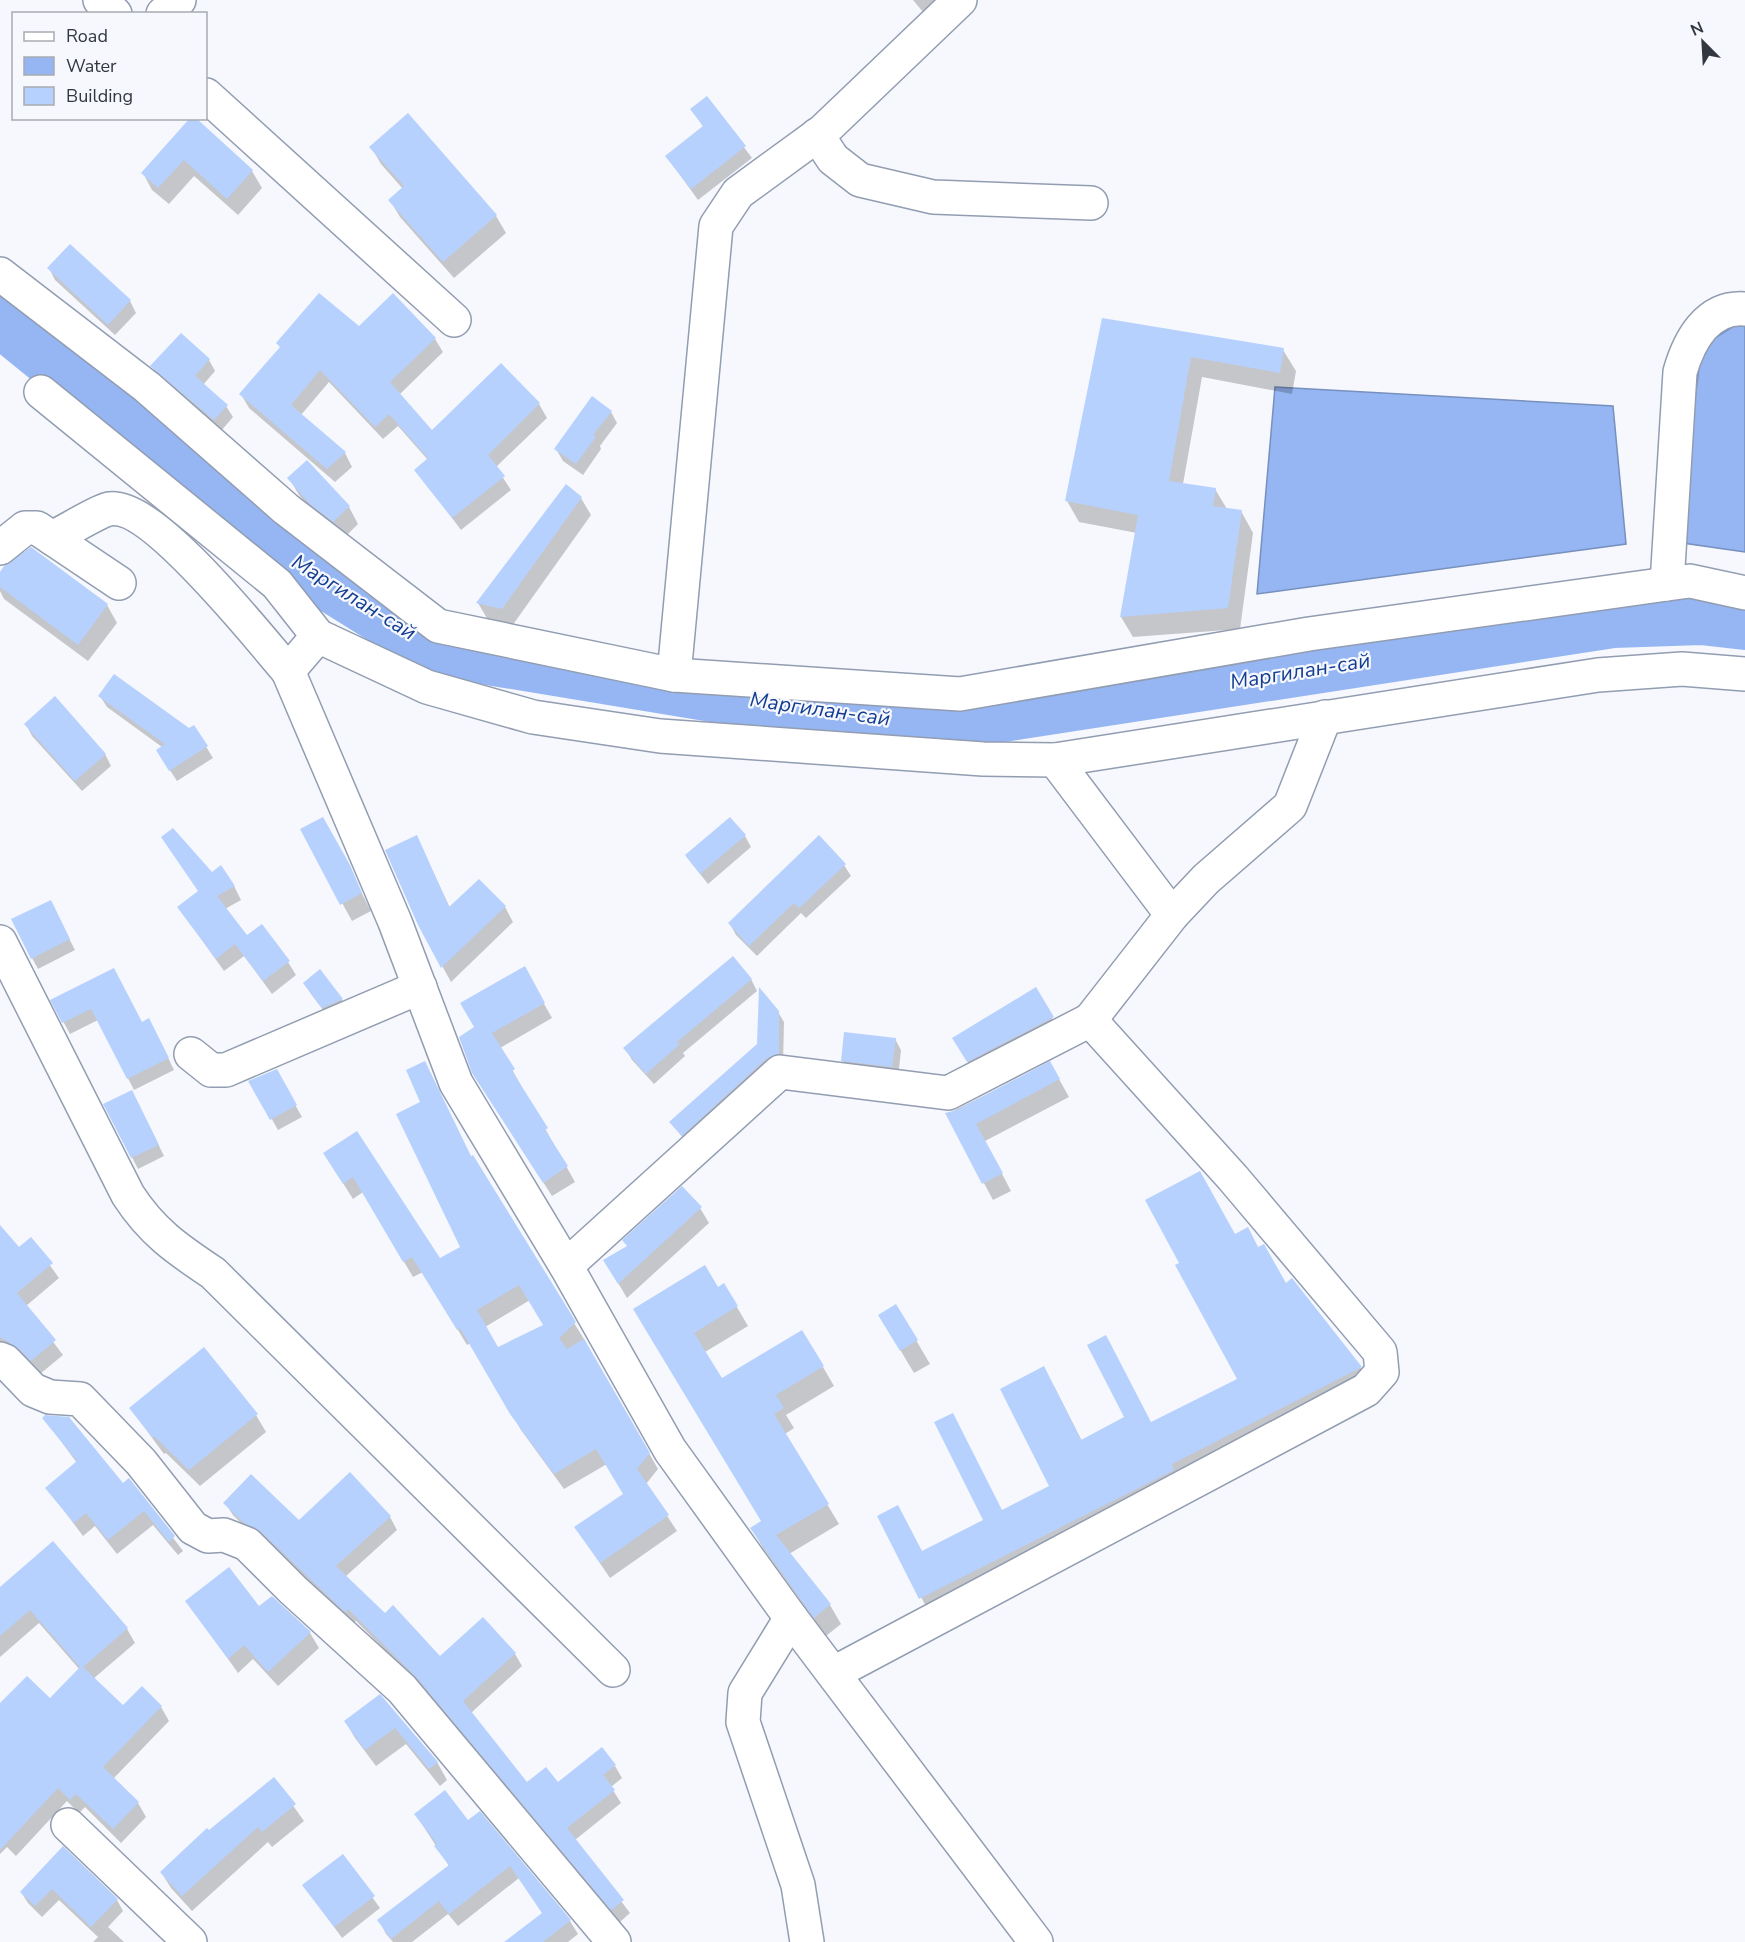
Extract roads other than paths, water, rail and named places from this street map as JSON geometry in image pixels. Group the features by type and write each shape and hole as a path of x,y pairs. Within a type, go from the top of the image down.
{"street":[{"path":"100,0 113,12"},
{"path":"165,12 179,0"},
{"path":"674,675 716,226 738,193 817,135 960,0"},
{"path":"207,96 454,320"},
{"path":"817,135 834,159 860,180 933,196 1091,203"},
{"path":"0,274 147,387 286,509 438,627 674,675 960,694 1309,634 1690,581 1745,593"},
{"path":"1667,584 1680,372 1685,353 1702,325 1719,312 1745,309"},
{"path":"41,392 277,584 318,636 427,687 533,717 660,736 983,759 1055,760 1598,675 1682,669 1745,674"},
{"path":"52,538 109,509 138,514 167,539 230,603 288,671 391,911 456,1083 566,1266 670,1450 791,1618 1036,1942"},
{"path":"0,548 11,542 25,528 37,528 118,583"},
{"path":"288,671 318,636"},
{"path":"566,1266 780,1072 948,1093 1090,1020 1172,915 1206,879 1290,806 1325,717"},
{"path":"1055,760 1172,915"},
{"path":"0,942 128,1195 144,1220 172,1246 213,1273 613,1670"},
{"path":"191,1054 211,1070 226,1070 420,987"},
{"path":"834,1673 1366,1390 1382,1372 1380,1352 1233,1178 1090,1020"},
{"path":"0,1359 5,1360 33,1390 50,1397 80,1399 141,1462 193,1528 208,1536 224,1536 247,1544 293,1590 402,1689 614,1942"},
{"path":"791,1618 745,1692 743,1722 798,1885 807,1942"},
{"path":"68,1825 190,1942"}],"water":[{"path":"1745,319 1745,552 1676,542 1702,346"},
{"path":"1275,387 1613,406 1626,544 1257,594"}],"waterway":[{"name":"Маргилан-сай","path":"0,322 312,576 386,622 425,642 464,656 719,698 945,726 1613,623 1701,620 1745,625"}]}
